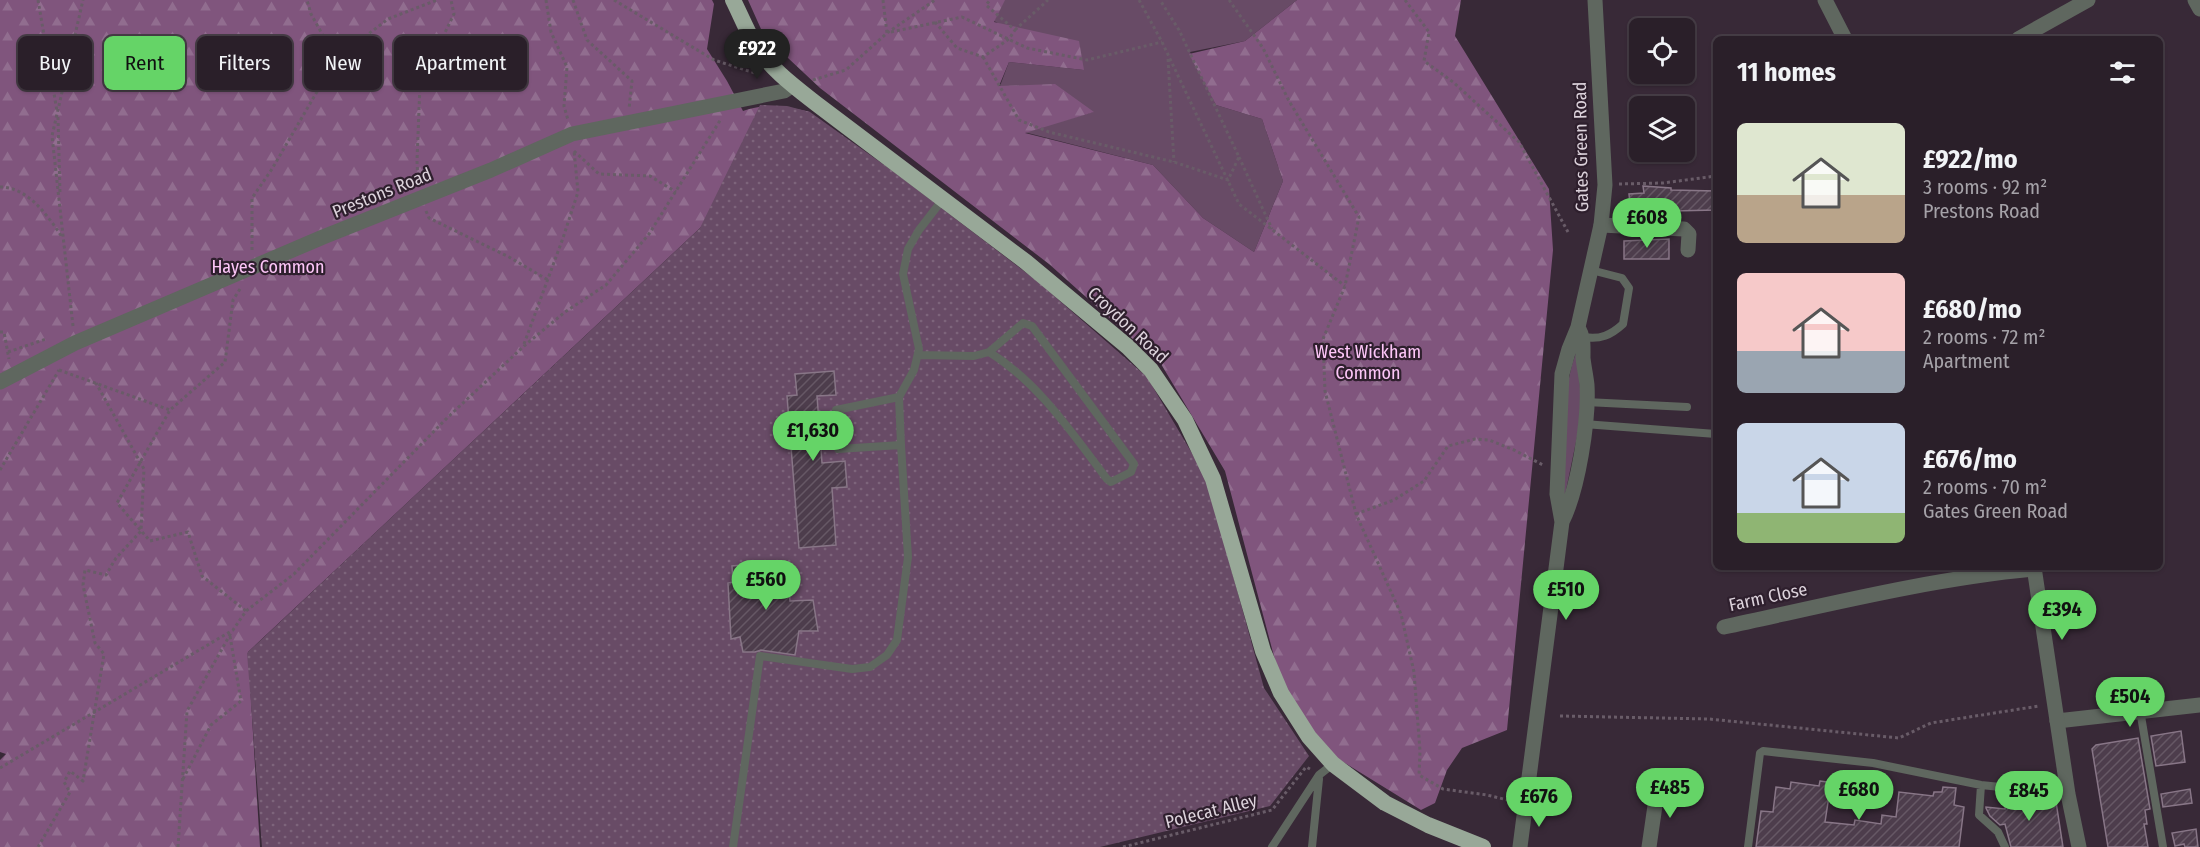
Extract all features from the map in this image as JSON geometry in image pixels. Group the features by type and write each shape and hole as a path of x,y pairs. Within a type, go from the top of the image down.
{"highway":[{"name":"Croydon Road","path":"733,0 754,43 766,61 793,85 1053,284 1152,370 1185,420 1213,479 1256,632 1270,669 1296,718 1309,737 1333,764 1366,790 1406,814 1483,847"}],"street":[{"name":"Gates Green Road","path":"1520,847 1562,522 1573,498 1586,402 1581,332 1601,225 1605,185 1595,0"},
{"path":"1825,0 1843,36"},
{"path":"2023,36 2088,0"},
{"path":"2195,0 2200,9"},
{"name":"Prestons Road","path":"6,378 75,343 572,134 784,91 793,85"},
{"path":"1601,225 1684,229 1689,234 1688,250"},
{"name":"Gates Green Road","path":"1562,522 1557,494 1562,374 1569,349 1581,332"},
{"name":"Farm Close","path":"1724,627 1860,596 2019,570"},
{"path":"2034,570 2068,794 2079,847"},
{"path":"2057,721 2200,705"},
{"path":"1649,847 1658,785"}],"lane":[{"path":"733,847 760,657 852,669 870,667 887,655 897,640 908,557 898,396 914,370 919,349 903,274 908,249 943,198"},
{"path":"1581,332 1592,339 1615,332 1623,324 1628,297 1629,288 1622,278 1591,270"},
{"path":"918,355 974,356 989,352 1023,323 1032,326 1134,464 1131,472 1111,482 1107,479 1049,404 1018,373 989,352"},
{"path":"898,396 836,410 838,449 901,445"},
{"path":"1586,402 1687,407"},
{"path":"1584,424 1713,434"},
{"path":"2140,710 2163,847"},
{"path":"1748,847 1761,751 1873,763 1981,785 2068,794"},
{"path":"1272,847 1319,775 1333,764"},
{"path":"1312,847 1319,775"},
{"path":"1981,785 1979,815 1998,832 2005,847"}],"path":[{"path":"38,0 57,112"},
{"path":"0,470 75,343 52,136 83,0"},
{"path":"307,0 311,14 323,36"},
{"path":"366,36 388,19 437,0"},
{"path":"451,0 454,14 420,84 417,161 420,199 429,218 508,257 548,280"},
{"path":"524,346 578,192 572,134 564,106 567,67 551,32 546,0"},
{"path":"573,0 587,40 632,81 627,122"},
{"path":"614,0 714,60 759,74"},
{"path":"883,0 887,33"},
{"path":"793,85 846,70 887,33 935,0"},
{"path":"990,0 986,5 1016,30"},
{"path":"983,57 1009,39 1048,0"},
{"path":"1139,0 1162,42 1239,204 1345,286"},
{"path":"1160,0 1179,30 1273,230"},
{"path":"1229,0 1263,48 1289,100 1359,217 1345,286 1323,339 1325,392 1356,514 1401,614 1414,672 1420,751 1419,775 1443,789 1487,795 1526,805"},
{"path":"1405,0 1429,32 1424,61 1453,82 1519,142 1568,232"},
{"path":"887,33 962,17 1027,48 1087,60 1162,42"},
{"path":"935,22 957,48 983,57 1019,120 1049,132 1174,162 1228,180"},
{"path":"1168,55 1174,162"},
{"path":"246,611 201,576 188,532 150,541 117,503 170,410 225,362 233,300 252,268 252,198 272,170 318,90"},
{"path":"178,847 187,711 246,611 294,574 448,417 524,346 565,312 606,285 649,234 717,129 730,102"},
{"path":"574,151 599,174 650,176 676,192"},
{"path":"1228,180 1239,157"},
{"path":"1605,185 1663,183 1713,176"},
{"path":"0,187 10,187 42,208 63,238"},
{"path":"0,332 4,332 8,352 6,378"},
{"path":"8,352 51,337"},
{"path":"59,370 170,410"},
{"path":"38,847 70,792 64,782 70,771 83,781 104,654 95,643 83,585 85,570 106,575 116,558 141,531 144,469 96,383"},
{"path":"1356,514 1394,500 1424,481 1448,446 1475,439 1489,440 1514,450 1558,473"},
{"path":"0,768 233,630"},
{"path":"183,780 211,725 241,701 230,635"},
{"path":"1560,716 1709,719 1899,738 1931,723 2038,706"},
{"name":"Polecat Alley","path":"1123,847 1272,810 1306,767 1319,775"}],"shaded area":[{"path":"1004,0 1297,0 1245,41 1190,52 1216,105 1262,119 1283,181 1254,252 1203,218 1153,165 1024,132 1093,112 1000,86 1009,62 1084,70 994,21"},
{"path":"760,105 787,106 810,112 894,172 1037,281 1147,377 1206,477 1264,688 1309,756 1270,806 1100,847 262,847 247,653 700,228"},
{"path":"1578,349 1581,408 1578,432 1563,496 1566,399"}],"green space":[{"name":"Hayes Common","path":"0,0 712,0 714,4 707,49 743,111 776,106 810,112 700,228 248,652 260,847 0,847 0,760 6,754 0,752"},
{"name":"West Wickham Common","path":"748,0 1005,0 994,22 1079,41 1084,70 1009,62 999,86 1055,84 1094,112 1025,133 1153,165 1203,218 1254,252 1283,181 1262,119 1216,105 1189,54 1245,41 1297,0 1461,0 1455,36 1549,189 1553,250 1507,730 1462,748 1447,770 1435,803 1421,810 1319,747 1280,679 1225,471 1161,364 1049,264 820,88 761,29"}],"building":[{"path":"1643,186 1671,188 1671,190 1713,191 1713,210 1672,211 1672,214 1631,214 1629,194 1644,193"},
{"path":"1669,239 1669,259 1624,259 1624,241"},
{"path":"834,371 836,395 817,396 822,463 845,461 847,487 832,488 836,545 799,548 787,396 797,395 795,374"},
{"path":"770,562 780,591 789,589 790,601 813,600 818,631 799,631 795,655 761,650 743,652 740,637 731,639 728,583 733,582 732,566"},
{"path":"2181,731 2185,762 2156,766 2151,736"},
{"path":"2138,738 2150,809 2145,810 2147,824 2144,824 2148,847 2108,847 2092,749 2096,745"},
{"path":"1820,781 1847,785 1846,798 1829,796 1825,822 1854,825 1855,820 1881,824 1882,815 1896,817 1899,792 1933,796 1934,792 1942,792 1943,787 1956,788 1954,805 1964,807 1959,847 1756,847 1761,811 1773,812 1776,787 1790,789 1791,782 1819,786"},
{"path":"2190,789 2192,803 2163,807 2161,794"},
{"path":"2007,794 2056,802 2063,847 2011,847 2005,824 2000,825 1990,816 1986,808 2005,809"},
{"path":"2196,829 2198,847 2185,847 2184,844 2175,846 2172,833"}]}
